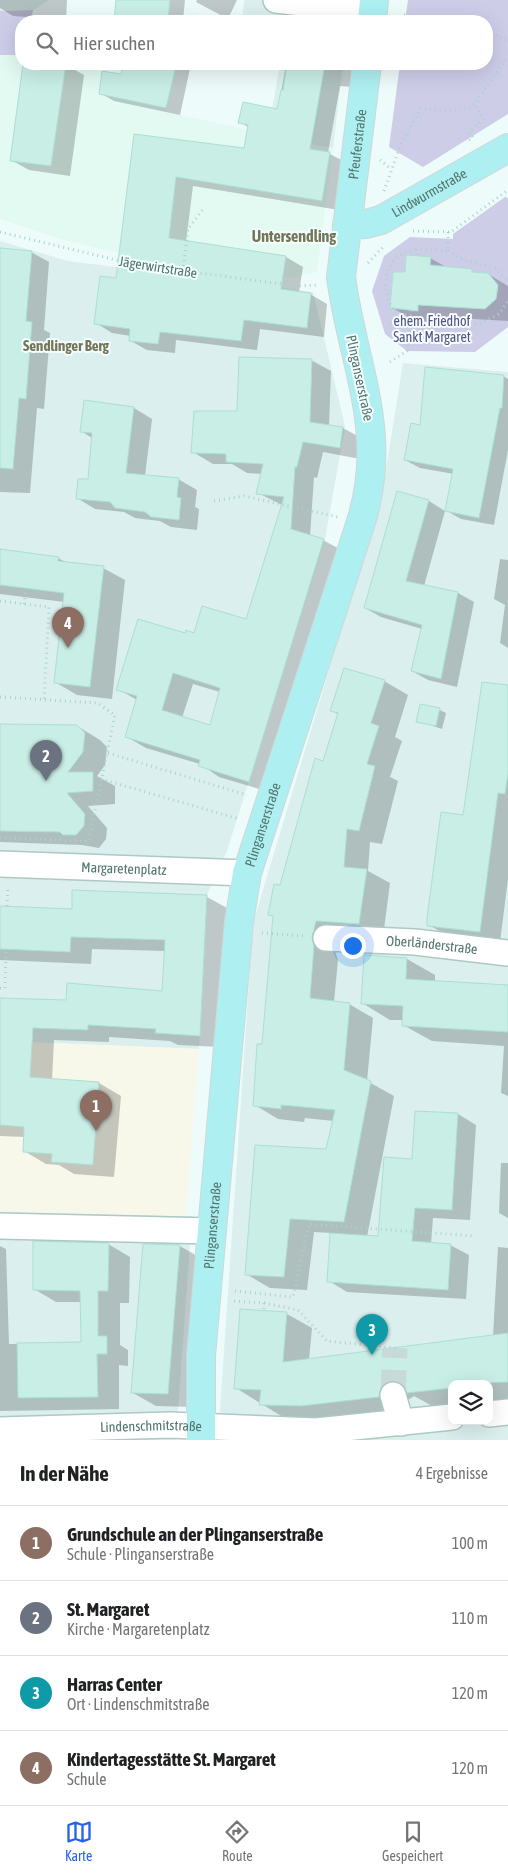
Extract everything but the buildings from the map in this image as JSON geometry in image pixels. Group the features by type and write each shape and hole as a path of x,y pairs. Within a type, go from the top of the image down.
{"main road":[{"name":"Pfeuferstraße","path":"347,225 366,70"},
{"name":"Lindwurmstraße","path":"347,225 366,224 381,220 508,148"},
{"name":"Plinganserstraße","path":"200,1434 201,1356 239,922 247,873 360,525 371,483 373,447 370,410 345,307 341,277 347,225"}],"street":[{"path":"276,0 373,11"},
{"name":"Margaretenplatz","path":"0,864 247,873"},
{"name":"Oberländerstraße","path":"326,938 414,942 508,953"},
{"path":"0,1226 212,1231"},
{"path":"393,1395 401,1423"},
{"path":"493,1414 508,1412"},
{"name":"Lindenschmitstraße","path":"0,1430 161,1425 200,1434 316,1431 448,1417"}],"path":[{"path":"493,34 508,41"},
{"path":"384,187 421,108 460,111 475,105 495,73 508,57"},
{"path":"473,137 469,132 484,119 475,105"},
{"path":"376,157 391,169"},
{"path":"407,231 448,232 468,220 508,190"},
{"path":"183,271 188,229 204,208"},
{"name":"Jägerwirtstraße","path":"0,232 121,262 296,286 318,286"},
{"path":"448,232 448,251"},
{"path":"417,255 418,249"},
{"path":"411,316 397,313 388,301 386,283 391,265 401,254 418,249 448,251 464,260 495,268 508,282"},
{"path":"390,323 480,324 499,314 508,300"},
{"path":"390,362 407,351 412,311"},
{"path":"214,501 244,496 325,513 360,525"},
{"path":"24,604 26,588"},
{"path":"0,601 50,606 44,700"},
{"path":"0,697 97,703 115,715 88,841 86,867"},
{"path":"108,753 248,796"},
{"path":"101,778 240,819"},
{"path":"0,838 88,841"},
{"path":"262,933 326,938"},
{"path":"0,988 5,988 6,950"},
{"path":"235,1291 293,1297 309,1224 474,1236"},
{"path":"234,1301 264,1303 298,1310 327,1341 395,1348"},
{"path":"264,1303 264,1310"}],"shaded area":[{"path":"0,0 49,0 33,10 0,11"},
{"path":"244,0 350,0 349,15 243,15"},
{"path":"0,55 15,55 15,70 121,70 116,97 167,108 166,112 237,127 267,138 333,148 317,272 283,279 119,253 70,242 0,219"},
{"path":"279,70 342,70 333,148 267,138"},
{"path":"0,241 68,261 313,292 345,426 325,539 227,851 207,895 199,1049 0,1041"},
{"path":"403,363 508,372 508,1440 218,1440 253,923 382,494"},
{"path":"0,1041 199,1049 186,1216 0,1212"},
{"path":"0,1212 192,1216 176,1440 0,1440"}],"green space":[{"path":"408,0 508,0 508,114 423,167 389,147 399,70 493,70 493,15 406,15"},
{"path":"33,10 32,15 15,15 15,55 0,55 0,11"},
{"name":"ehem. Friedhof Sankt Margaret","path":"505,197 508,198 508,327 475,352 407,351 385,334 372,291 384,256 410,237 453,239 453,234","holes":["407,255 430,257 430,265 471,269 472,272 488,273 498,285 496,299 485,309 418,305 418,311 406,310 402,293 391,292 393,272 405,273"]}],"tunnel":[{"path":"393,1395 395,1348"}],"place":[{"name":"Kindertagesstätte St. Margaret","path":"68,648"},
{"name":"St. Margaret","path":"46,781"},
{"name":"Grundschule an der Plinganserstraße","path":"96,1131"},
{"name":"Harras Center","path":"372,1355"}],"district":[{"name":"Untersendling","path":"294,236"},
{"name":"Sendlinger Berg","path":"66,345"}]}
